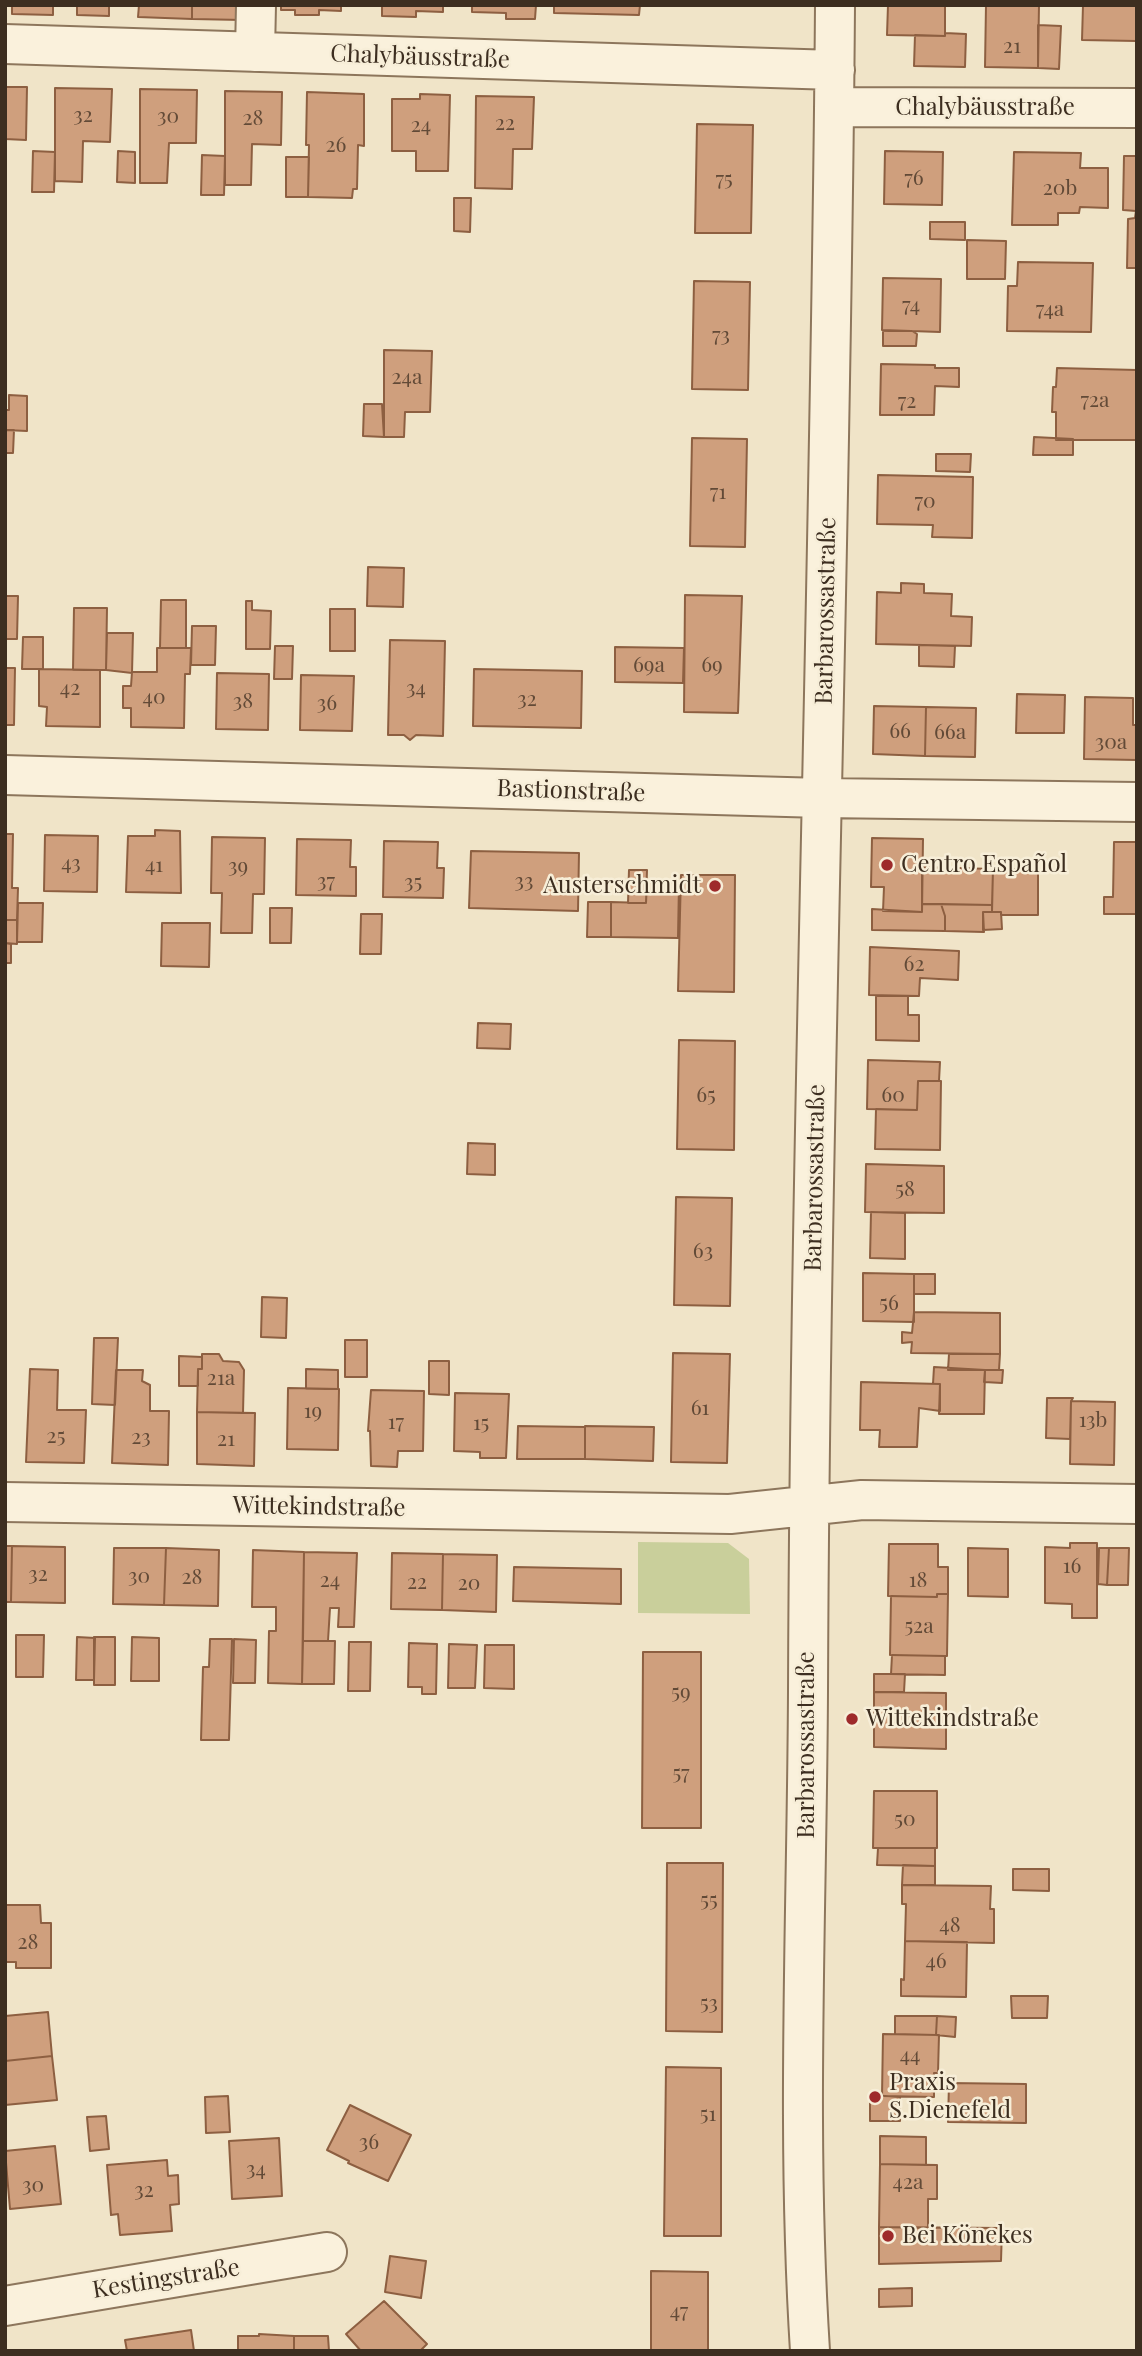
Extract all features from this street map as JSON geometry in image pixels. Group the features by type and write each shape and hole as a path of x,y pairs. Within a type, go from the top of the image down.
{"street":[{"path":"255,52 256,5"},
{"name":"Barbarossastraße","path":"810,2351 804,2262 803,2104 808,1506 835,5"},
{"name":"Chalybäusstraße","path":"5,44 835,70"},
{"name":"Chalybäusstraße","path":"834,107 1137,108"},
{"name":"Bastionstraße","path":"5,775 822,798 1137,802"},
{"name":"Wittekindstraße","path":"5,1502 730,1514 862,1500 1137,1504"},
{"name":"Kestingstraße","path":"5,2306 327,2252"}],"green space":[{"path":"638,1542 728,1543 749,1559 750,1614 638,1613"}],"building":[{"path":"12,5 53,5 53,15 12,14"},
{"path":"77,5 109,5 109,16 77,15"},
{"path":"139,5 192,5 192,19 138,17"},
{"path":"192,5 244,5 243,20 192,19"},
{"path":"281,5 341,5 341,11 319,10 319,15 295,15 295,10 281,10"},
{"path":"382,5 443,5 443,12 416,11 416,17 382,16"},
{"path":"472,5 536,5 535,19 506,19 506,13 472,12"},
{"path":"554,5 640,5 639,15 554,13"},
{"path":"888,5 945,5 945,36 887,35"},
{"path":"986,5 1039,5 1038,68 985,67"},
{"path":"1083,5 1136,5 1136,41 1082,40"},
{"path":"1038,25 1061,26 1059,69 1038,68"},
{"path":"945,33 966,34 965,67 914,66 915,35 945,36"},
{"path":"5,87 27,87 26,140 5,139"},
{"path":"55,88 112,89 110,142 83,141 82,182 55,181"},
{"path":"140,89 197,90 196,143 169,143 167,183 140,183"},
{"path":"225,91 282,92 281,145 252,144 251,185 225,185"},
{"path":"307,92 364,94 364,146 358,145 357,189 353,189 352,198 308,197"},
{"path":"420,94 450,95 448,171 416,171 416,151 392,151 392,99 420,99"},
{"path":"476,96 534,97 532,149 513,149 512,189 475,188"},
{"path":"697,124 753,125 751,233 695,233"},
{"path":"33,151 55,152 54,192 32,192"},
{"path":"118,151 135,152 135,183 117,182"},
{"path":"885,151 943,152 942,205 884,204"},
{"path":"1014,152 1081,153 1080,168 1108,168 1108,208 1080,207 1079,213 1058,213 1058,225 1012,225"},
{"path":"202,155 225,156 224,195 201,195"},
{"path":"1124,156 1137,156 1137,268 1127,268 1128,219 1135,218 1136,211 1123,210"},
{"path":"286,157 309,157 308,197 286,197"},
{"path":"454,198 471,198 470,232 454,231"},
{"path":"930,222 965,222 965,240 930,239"},
{"path":"967,240 1006,241 1005,279 967,279"},
{"path":"1018,262 1093,263 1091,332 1007,331 1008,286 1017,286"},
{"path":"883,278 941,279 940,332 882,330"},
{"path":"694,281 750,282 748,390 692,389"},
{"path":"883,331 912,331 917,334 916,346 883,346"},
{"path":"384,350 432,351 430,412 405,412 404,437 384,437"},
{"path":"881,364 959,368 959,387 935,386 934,415 880,415"},
{"path":"1057,368 1137,370 1137,440 1056,440 1056,412 1052,412"},
{"path":"9,395 27,396 27,431 5,430 5,410 9,410"},
{"path":"364,404 382,404 384,437 363,436"},
{"path":"5,430 14,430 13,453 5,453"},
{"path":"1034,437 1073,439 1073,455 1033,455"},
{"path":"692,438 747,439 745,547 690,546"},
{"path":"936,454 971,454 970,472 936,471"},
{"path":"878,475 973,477 972,538 932,537 933,525 877,524"},
{"path":"368,567 404,568 403,607 367,606"},
{"path":"901,583 924,584 924,593 952,594 951,616 972,617 971,646 876,644 877,592 901,593"},
{"path":"685,595 742,596 738,713 684,712"},
{"path":"5,596 18,596 17,639 5,639"},
{"path":"161,600 186,600 186,648 160,648"},
{"path":"246,601 252,601 252,610 271,611 270,649 246,649"},
{"path":"74,608 107,608 106,670 73,670"},
{"path":"330,609 355,609 355,651 330,651"},
{"path":"192,626 216,626 215,665 191,665"},
{"path":"107,633 133,633 132,673 106,670"},
{"path":"23,637 43,637 43,669 22,669"},
{"path":"390,640 445,641 443,736 416,735 410,740 404,735 388,735"},
{"path":"919,645 955,646 954,667 919,666"},
{"path":"275,646 293,646 292,679 274,679"},
{"path":"615,647 684,648 683,683 615,682"},
{"path":"157,648 191,648 190,674 185,674 184,728 131,727 131,708 123,708 123,686 131,686 132,672 157,672"},
{"path":"5,668 15,668 14,725 5,725"},
{"path":"39,669 100,670 100,727 46,726 47,707 39,706"},
{"path":"474,669 582,671 581,728 473,726"},
{"path":"217,673 269,674 268,730 216,729"},
{"path":"301,675 354,676 352,731 300,730"},
{"path":"1017,694 1065,695 1064,733 1016,733"},
{"path":"1085,697 1133,698 1133,725 1137,725 1137,760 1084,759"},
{"path":"874,706 926,707 925,756 873,754"},
{"path":"926,707 976,708 975,757 925,756"},
{"path":"155,830 180,831 181,893 126,892 128,836 155,836"},
{"path":"5,834 13,834 12,888 18,888 17,920 5,920"},
{"path":"45,835 98,836 97,892 44,891"},
{"path":"212,837 265,838 264,894 253,894 252,933 221,933 222,893 211,893"},
{"path":"872,838 923,839 922,912 883,911 884,887 871,887"},
{"path":"297,839 351,840 350,867 356,867 356,896 296,895"},
{"path":"384,841 438,842 437,868 444,868 443,898 383,897"},
{"path":"1114,842 1137,842 1137,914 1104,914 1104,897 1113,897"},
{"path":"471,851 579,853 578,911 469,908"},
{"path":"922,867 993,869 992,905 922,904"},
{"path":"993,869 1038,870 1038,915 1001,915 1001,912 992,912"},
{"path":"629,870 647,870 646,903 628,903"},
{"path":"681,875 735,875 734,992 678,991"},
{"path":"647,882 679,883 678,938 611,937 611,902 646,903"},
{"path":"588,902 611,902 611,937 587,937"},
{"path":"18,903 43,903 42,942 17,942"},
{"path":"922,904 941,904 945,916 945,931 872,930 872,909 922,912"},
{"path":"941,904 992,905 992,912 983,912 984,932 945,931 945,916"},
{"path":"270,908 292,908 291,943 270,943"},
{"path":"983,912 1001,912 1002,929 983,930"},
{"path":"361,914 382,914 381,954 360,954"},
{"path":"5,920 17,920 17,944 5,943"},
{"path":"162,923 210,923 209,967 161,966"},
{"path":"5,943 11,944 11,963 5,963"},
{"path":"870,947 959,951 958,980 920,978 919,996 869,995"},
{"path":"876,996 908,996 908,1015 919,1015 919,1041 876,1040"},
{"path":"478,1023 511,1024 510,1049 477,1048"},
{"path":"679,1040 735,1041 734,1150 677,1149"},
{"path":"868,1060 940,1062 939,1081 918,1081 917,1110 867,1109"},
{"path":"918,1081 941,1081 940,1150 875,1149 876,1109 917,1110"},
{"path":"468,1143 495,1144 495,1175 467,1174"},
{"path":"866,1164 944,1166 944,1213 865,1212"},
{"path":"676,1197 732,1198 730,1306 674,1305"},
{"path":"871,1212 905,1213 905,1259 870,1258"},
{"path":"863,1273 914,1274 914,1322 863,1321"},
{"path":"914,1274 935,1274 935,1294 914,1294"},
{"path":"262,1297 287,1298 286,1338 261,1337"},
{"path":"914,1312 1000,1313 1000,1354 911,1353 912,1342 902,1343 902,1332 912,1333"},
{"path":"94,1338 118,1338 115,1405 92,1404"},
{"path":"345,1340 367,1340 367,1377 345,1377"},
{"path":"673,1353 730,1354 727,1463 671,1462"},
{"path":"202,1354 219,1354 223,1361 239,1362 244,1370 243,1413 197,1412 198,1369 202,1369"},
{"path":"949,1354 1000,1354 999,1370 948,1370"},
{"path":"179,1356 202,1357 202,1369 198,1369 198,1386 179,1386"},
{"path":"429,1361 449,1361 449,1395 429,1394"},
{"path":"934,1367 985,1370 984,1414 939,1414 940,1384 933,1384"},
{"path":"30,1369 58,1370 57,1410 86,1410 84,1463 26,1462"},
{"path":"306,1369 338,1370 338,1389 306,1389"},
{"path":"116,1370 143,1370 142,1381 150,1385 150,1411 169,1411 168,1465 112,1463"},
{"path":"985,1370 1003,1370 1002,1383 984,1382"},
{"path":"861,1382 940,1384 940,1411 919,1408 917,1447 879,1447 880,1430 860,1430"},
{"path":"288,1388 339,1389 338,1450 287,1449"},
{"path":"371,1390 424,1391 423,1451 398,1451 397,1467 371,1466 368,1431"},
{"path":"455,1393 509,1394 506,1458 480,1458 480,1452 454,1451"},
{"path":"1047,1398 1073,1398 1070,1439 1046,1438"},
{"path":"1071,1401 1115,1402 1114,1465 1070,1464"},
{"path":"197,1412 255,1413 254,1466 197,1464"},
{"path":"518,1426 585,1427 585,1459 517,1459"},
{"path":"585,1426 654,1427 653,1461 585,1459"},
{"path":"1070,1543 1097,1543 1097,1618 1072,1618 1072,1604 1045,1603 1045,1547 1070,1548"},
{"path":"889,1544 938,1544 938,1567 948,1567 948,1594 937,1594 937,1597 888,1596"},
{"path":"5,1546 12,1546 11,1602 5,1602"},
{"path":"12,1546 65,1547 65,1603 11,1602"},
{"path":"114,1548 166,1548 164,1605 113,1604"},
{"path":"166,1548 219,1550 218,1606 164,1605"},
{"path":"968,1548 1008,1549 1008,1597 968,1596"},
{"path":"1099,1548 1109,1548 1107,1585 1098,1584"},
{"path":"1109,1548 1129,1548 1128,1585 1107,1585"},
{"path":"253,1550 304,1552 302,1684 268,1683 269,1631 276,1631 276,1607 252,1607"},
{"path":"304,1552 357,1553 354,1627 338,1627 339,1608 330,1608 328,1641 303,1641"},
{"path":"392,1553 443,1554 442,1610 391,1609"},
{"path":"443,1554 497,1555 496,1612 442,1610"},
{"path":"514,1567 621,1569 621,1604 513,1601"},
{"path":"937,1594 948,1594 947,1656 890,1655 891,1596 937,1597"},
{"path":"16,1635 44,1635 43,1677 16,1677"},
{"path":"77,1637 95,1638 94,1680 76,1680"},
{"path":"94,1637 115,1637 115,1685 94,1685"},
{"path":"132,1637 159,1638 159,1681 131,1681"},
{"path":"210,1639 232,1639 229,1740 201,1740 203,1667 209,1667"},
{"path":"234,1639 256,1640 255,1683 233,1683"},
{"path":"303,1641 335,1641 334,1684 302,1684"},
{"path":"349,1642 371,1642 370,1691 348,1691"},
{"path":"409,1643 437,1644 436,1694 422,1694 422,1687 408,1687"},
{"path":"449,1644 477,1645 475,1688 448,1688"},
{"path":"485,1645 514,1645 514,1689 484,1688"},
{"path":"643,1652 701,1652 701,1828 642,1828"},
{"path":"892,1655 945,1656 945,1675 891,1674"},
{"path":"874,1674 905,1674 904,1692 874,1692"},
{"path":"874,1692 946,1693 946,1749 874,1747"},
{"path":"874,1791 937,1791 937,1848 873,1848"},
{"path":"878,1848 935,1848 935,1866 877,1865"},
{"path":"667,1863 723,1863 722,2032 666,2031"},
{"path":"903,1865 935,1866 935,1885 902,1885"},
{"path":"1013,1869 1049,1869 1049,1891 1013,1890"},
{"path":"902,1885 991,1886 990,1909 994,1909 994,1943 905,1941 906,1904 902,1904"},
{"path":"5,1905 40,1905 41,1923 51,1923 51,1968 16,1968 16,1962 5,1962"},
{"path":"905,1941 967,1942 966,1997 901,1996"},
{"path":"1011,1996 1048,1996 1047,2018 1012,2018"},
{"path":"48,2012 52,2056 5,2061 5,2016"},
{"path":"895,2016 937,2016 936,2035 895,2034"},
{"path":"937,2016 956,2017 955,2037 936,2035"},
{"path":"883,2034 939,2035 934,2097 882,2096"},
{"path":"52,2056 57,2100 5,2105 5,2061"},
{"path":"666,2067 721,2068 721,2236 664,2236"},
{"path":"949,2083 1026,2084 1026,2123 948,2122"},
{"path":"870,2095 900,2097 900,2121 870,2121"},
{"path":"228,2096 230,2132 206,2133 205,2097"},
{"path":"350,2105 411,2135 388,2181 327,2150"},
{"path":"106,2116 109,2149 90,2151 87,2117"},
{"path":"880,2136 926,2137 926,2165 880,2164"},
{"path":"279,2138 282,2196 232,2199 229,2141"},
{"path":"55,2146 61,2204 10,2209 5,2151"},
{"path":"167,2160 168,2176 178,2175 179,2204 170,2205 172,2231 120,2235 118,2214 111,2215 107,2165"},
{"path":"880,2164 937,2165 937,2199 928,2199 928,2228 879,2227"},
{"path":"879,2227 1002,2228 1001,2261 879,2264"},
{"path":"390,2256 426,2261 421,2298 385,2292"},
{"path":"651,2271 708,2272 708,2351 651,2351"},
{"path":"912,2288 912,2306 879,2307 879,2289"},
{"path":"384,2301 427,2344 420,2351 361,2351 346,2334"},
{"path":"191,2330 194,2351 127,2351 125,2340"},
{"path":"238,2336 294,2336 294,2351 238,2351"},
{"path":"294,2336 328,2336 329,2351 294,2351"}],"place":[{"name":"Centro Español","path":"887,865"},
{"name":"Austerschmidt","path":"715,886"},
{"name":"Wittekindstraße","path":"852,1719"},
{"name":"Praxis S.Dienefeld","path":"875,2097"},
{"name":"Bei Könekes","path":"888,2236"}]}
